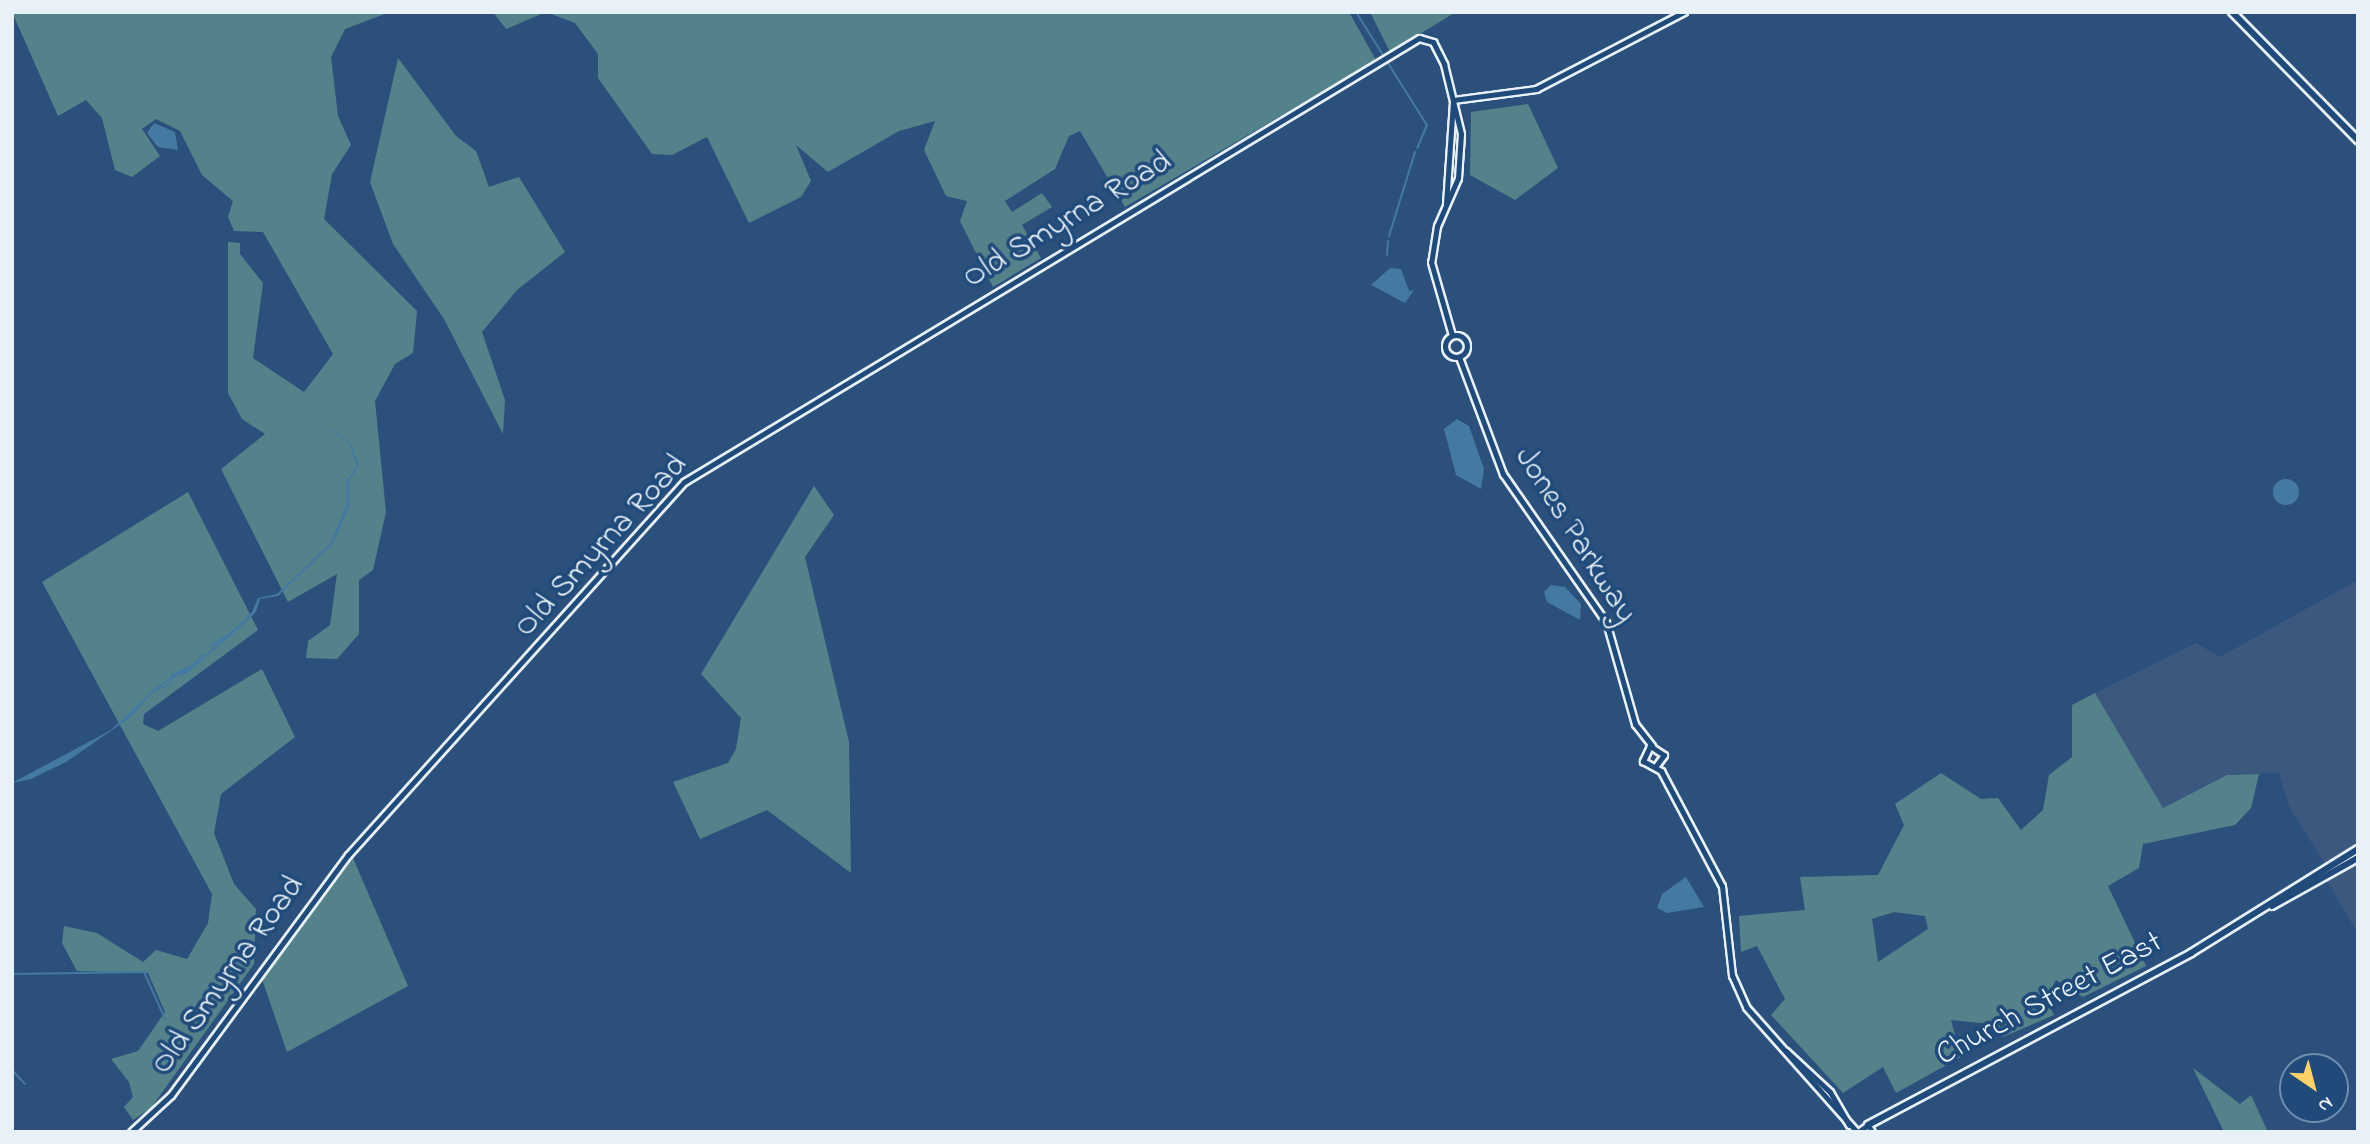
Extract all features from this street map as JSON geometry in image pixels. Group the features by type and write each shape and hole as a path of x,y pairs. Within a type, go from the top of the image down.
{"main road":[{"path":"2232,12 2358,140"},
{"name":"Church Street East","path":"2264,910 2358,849"},
{"name":"Church Street East","path":"1870,1129 2358,858"}],"street":[{"path":"1453,100 1536,89 1684,12"},
{"name":"Old Smyrna Road","path":"131,1132 171,1095 348,855 687,479 1419,38 1433,42 1453,100"},
{"path":"1452,335 1467,343 1460,356 1445,348 1452,335 1431,262 1462,156 1453,100"},
{"path":"1446,204 1453,100"},
{"name":"Jones Parkway","path":"1460,356 1503,474 1613,636 1632,715 1645,741 1645,749"},
{"path":"1645,741 1662,750 1661,771"},
{"path":"1652,746 1645,749 1643,761 1661,771 1722,886 1735,985 1786,1051 1857,1132"},
{"path":"1655,767 1662,763"},
{"path":"1786,1051 1830,1092 1849,1125"},
{"name":"Church Street East","path":"1857,1132 1870,1129"}],"shaded area":[{"path":"154,123 175,132 178,150 158,147 147,133"},
{"path":"1390,268 1401,269 1409,291 1414,290 1405,303 1371,285"},
{"path":"1457,419 1469,426 1484,469 1481,489 1456,475 1444,429"},
{"path":"317,421 351,444 359,466 349,481 350,504 334,542 278,596 260,599 256,612 236,631 186,674 172,676 171,685 153,692 131,717 66,762 31,779 12,783 111,730 154,689 170,684 170,675 199,661 252,612 258,598 277,594 330,543 347,504 346,481 357,467 349,443"},
{"path":"2286,479 2296,482 2299,492 2296,502 2286,505 2276,502 2273,492 2276,482"},
{"path":"2358,580 2358,848 2326,866 2289,806 2279,773 2227,775 2163,808 2095,693 2196,643 2220,657"},
{"path":"1551,585 1565,587 1581,604 1580,620 1547,602 1544,592"},
{"path":"2358,864 2358,934 2327,881"},
{"path":"1686,877 1704,907 1667,913 1657,908 1662,894"}],"green space":[{"path":"12,12 390,12 345,29 331,57 338,116 351,145 332,174 324,219 417,311 413,353 395,364 375,401 386,512 373,570 359,580 359,634 337,659 306,658 308,641 330,625 337,574 288,602 221,469 265,434 242,419 228,393 228,242 240,243 240,254 263,283 253,358 304,392 333,354 263,232 234,231 228,217 233,201 202,175 180,131 156,119 142,129 160,156 132,177 115,170 102,118 86,100 58,116"},
{"path":"493,12 546,12 506,29"},
{"path":"546,12 1349,12 1376,60 1125,207 1080,131 1069,136 1055,169 1005,201 1012,212 1042,193 1052,207 1022,225 1041,258 993,287 960,221 967,201 946,196 924,150 935,121 899,131 828,172 796,145 811,181 801,197 749,223 707,137 672,155 652,154 598,78 598,54 575,23"},
{"path":"1370,12 1456,12 1390,52"},
{"path":"398,58 456,136 476,151 489,187 519,177 565,252 517,290 482,332 505,400 503,434 444,319 393,244 370,182"},
{"path":"1528,104 1558,168 1515,200 1470,175 1471,112"},
{"path":"814,486 834,515 805,557 849,742 851,873 767,810 700,839 673,782 728,763 736,749 741,718 701,674"},
{"path":"188,492 258,630 144,714 143,724 158,731 262,669 295,737 221,794 214,833 234,884 256,909 254,964 151,1108 133,1120 124,1107 133,1097 129,1082 111,1059 138,1051 165,1012 148,973 77,971 62,943 64,926 97,933 143,962 156,950 187,959 208,923 212,894 42,582"},
{"path":"2095,693 2163,808 2227,775 2259,774 2251,808 2235,825 2143,844 2139,868 2108,886 2146,966 2083,997 2056,980 2046,999 2054,1015 2003,1037 1990,1024 1951,1020 1961,1057 1896,1093 1883,1067 1843,1093 1771,1015 1785,999 1757,946 1741,952 1739,916 1805,910 1800,877 1878,875 1904,825 1895,804 1941,773 1981,799 1998,798 2021,830 2043,810 2049,775 2072,757 2072,705","holes":["1894,912 1925,916 1928,929 1878,962 1872,919"]},
{"path":"353,858 408,986 287,1052 262,979"},
{"path":"2193,1068 2240,1104 2251,1095 2268,1132 2224,1132"}],"waterway":[{"path":"1356,12 1427,125 1417,148"},
{"path":"1389,236 1415,152"},
{"path":"1387,255 1388,241"},
{"path":"211,646 226,636"},
{"path":"192,666 202,655"},
{"path":"156,688 178,674"},
{"path":"12,974 144,972 165,1019"},
{"path":"12,1070 25,1084"}]}
